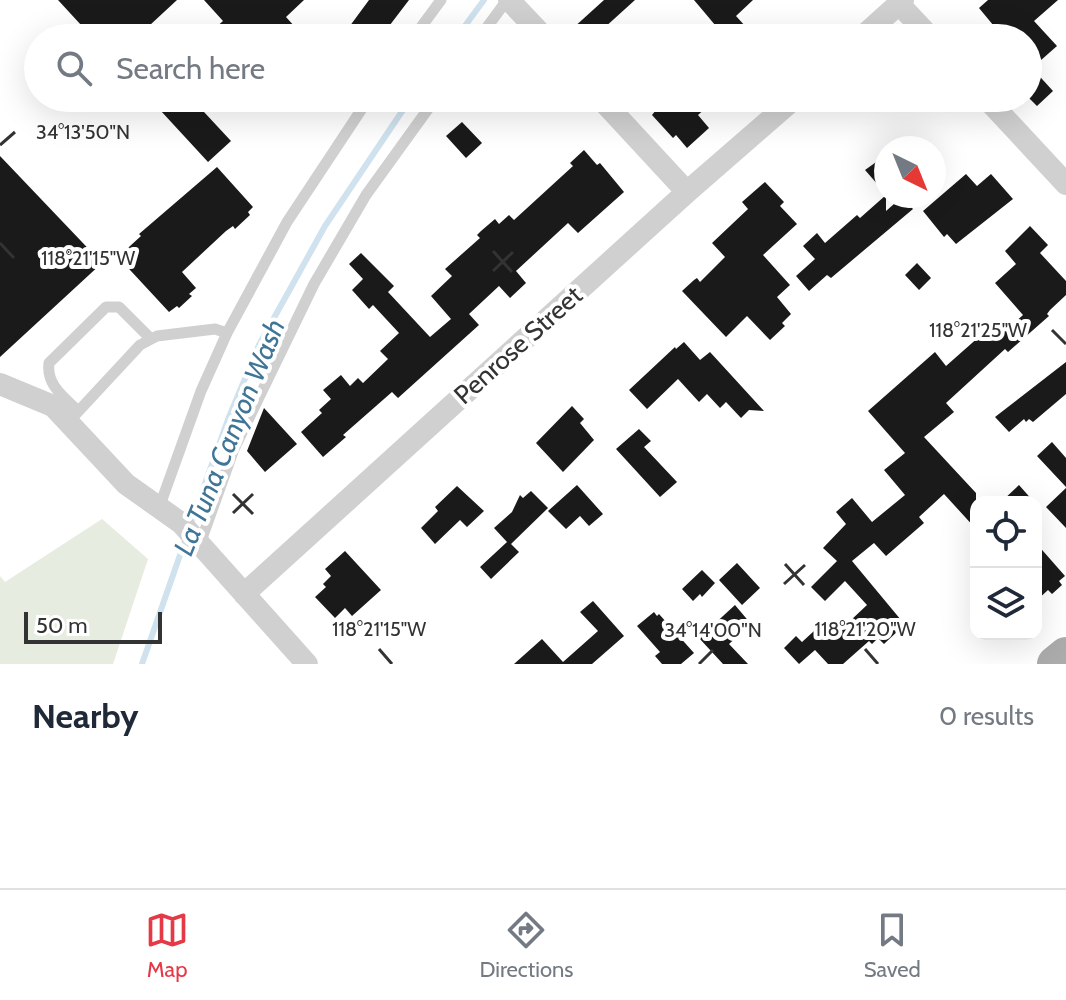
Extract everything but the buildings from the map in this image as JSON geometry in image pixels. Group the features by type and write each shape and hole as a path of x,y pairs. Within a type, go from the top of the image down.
{"main road":[{"path":"1055,664 1066,655"}],"street":[{"path":"508,0 531,24"},
{"path":"877,24 901,2 919,24"},
{"path":"613,112 687,192"},
{"name":"Penrose Street","path":"244,594 779,112"},
{"path":"999,112 1066,184"},
{"path":"0,384 73,416 126,484 192,536 307,664"}],"lane":[{"path":"423,24 441,0"},
{"path":"490,24 508,0"},
{"path":"159,508 201,391 227,333 287,222 360,112"},
{"path":"192,536 314,284 366,195 426,112"},
{"path":"151,339 119,307 106,307 49,363 47,374 73,416 140,345 151,339 215,329 227,333"}],"shaded area":[{"path":"102,519 148,559 113,664 0,664 0,576 5,582"}],"waterway":[{"name":"La Tuna Canyon Wash","path":"466,24 484,0"},
{"name":"La Tuna Canyon Wash","path":"190,525 259,345 325,226 402,112"},
{"name":"La Tuna Canyon Wash","path":"142,664 187,535"}]}
